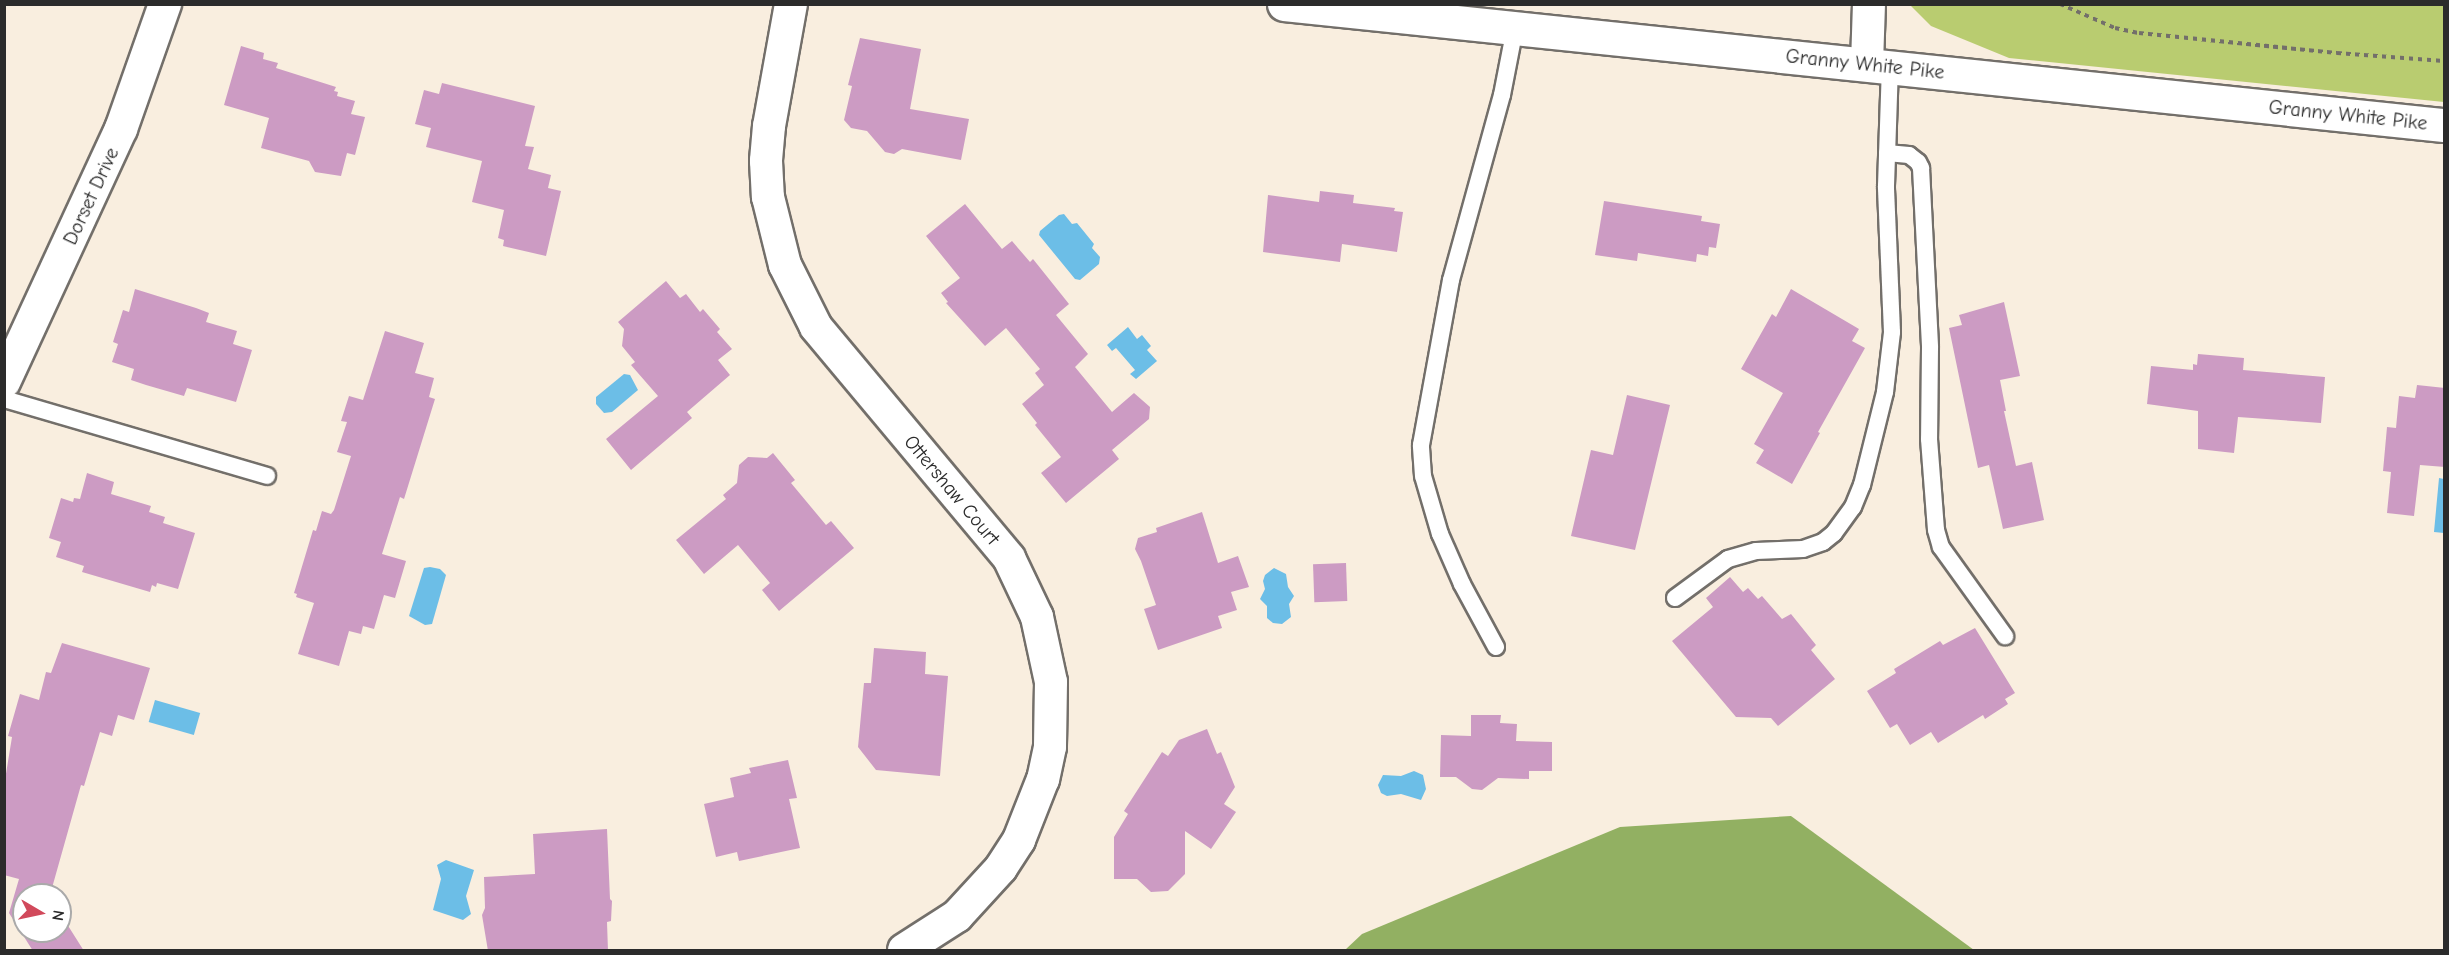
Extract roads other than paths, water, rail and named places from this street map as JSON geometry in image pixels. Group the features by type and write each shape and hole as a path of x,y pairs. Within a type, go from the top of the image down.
{"main road":[{"name":"Granny White Pike","path":"1284,4 2445,126"}],"street":[{"name":"Dorset Drive","path":"4,382 121,129 165,4"},
{"name":"Ottershaw Court","path":"791,4 769,126 766,161 772,220 785,265 816,327 837,356 1009,558 1037,617 1052,681 1050,747 1040,790 1019,840 1001,868 957,916 904,951"},
{"path":"1869,4 1879,65"}],"lane":[{"path":"1497,647 1462,584 1440,534 1423,476 1421,445 1451,280 1502,95 1515,28"},
{"path":"1675,598 1728,559 1756,551 1803,549 1823,542 1834,532 1853,507 1870,454 1889,366 1892,298 1887,153 1879,65"},
{"path":"1887,153 1910,155 1921,168 1930,348 1929,439 1936,530 1941,547 2006,636"},
{"path":"4,399 267,476"}],"water":[{"path":"1064,214 1072,224 1077,223 1094,244 1092,248 1100,257 1099,264 1080,280 1075,279 1039,235 1040,231 1059,215"},
{"path":"1128,327 1137,339 1142,335 1151,346 1147,350 1157,361 1136,379 1130,374 1135,370 1116,348 1112,351 1107,345"},
{"path":"624,374 630,375 638,390 612,412 604,413 596,404 596,397"},
{"path":"2439,478 2444,479 2444,533 2434,532"},
{"path":"424,568 440,569 446,575 432,624 425,625 409,616"},
{"path":"1274,568 1286,574 1288,587 1294,596 1289,604 1291,617 1282,624 1273,623 1267,618 1267,606 1260,599 1265,589 1263,581 1265,575"},
{"path":"155,700 200,713 194,735 149,722"},
{"path":"1414,771 1423,775 1426,789 1421,800 1401,794 1387,796 1381,793 1378,785 1383,775 1401,776"},
{"path":"446,860 474,870 466,896 471,914 463,920 433,910 441,879 437,865"}]}
